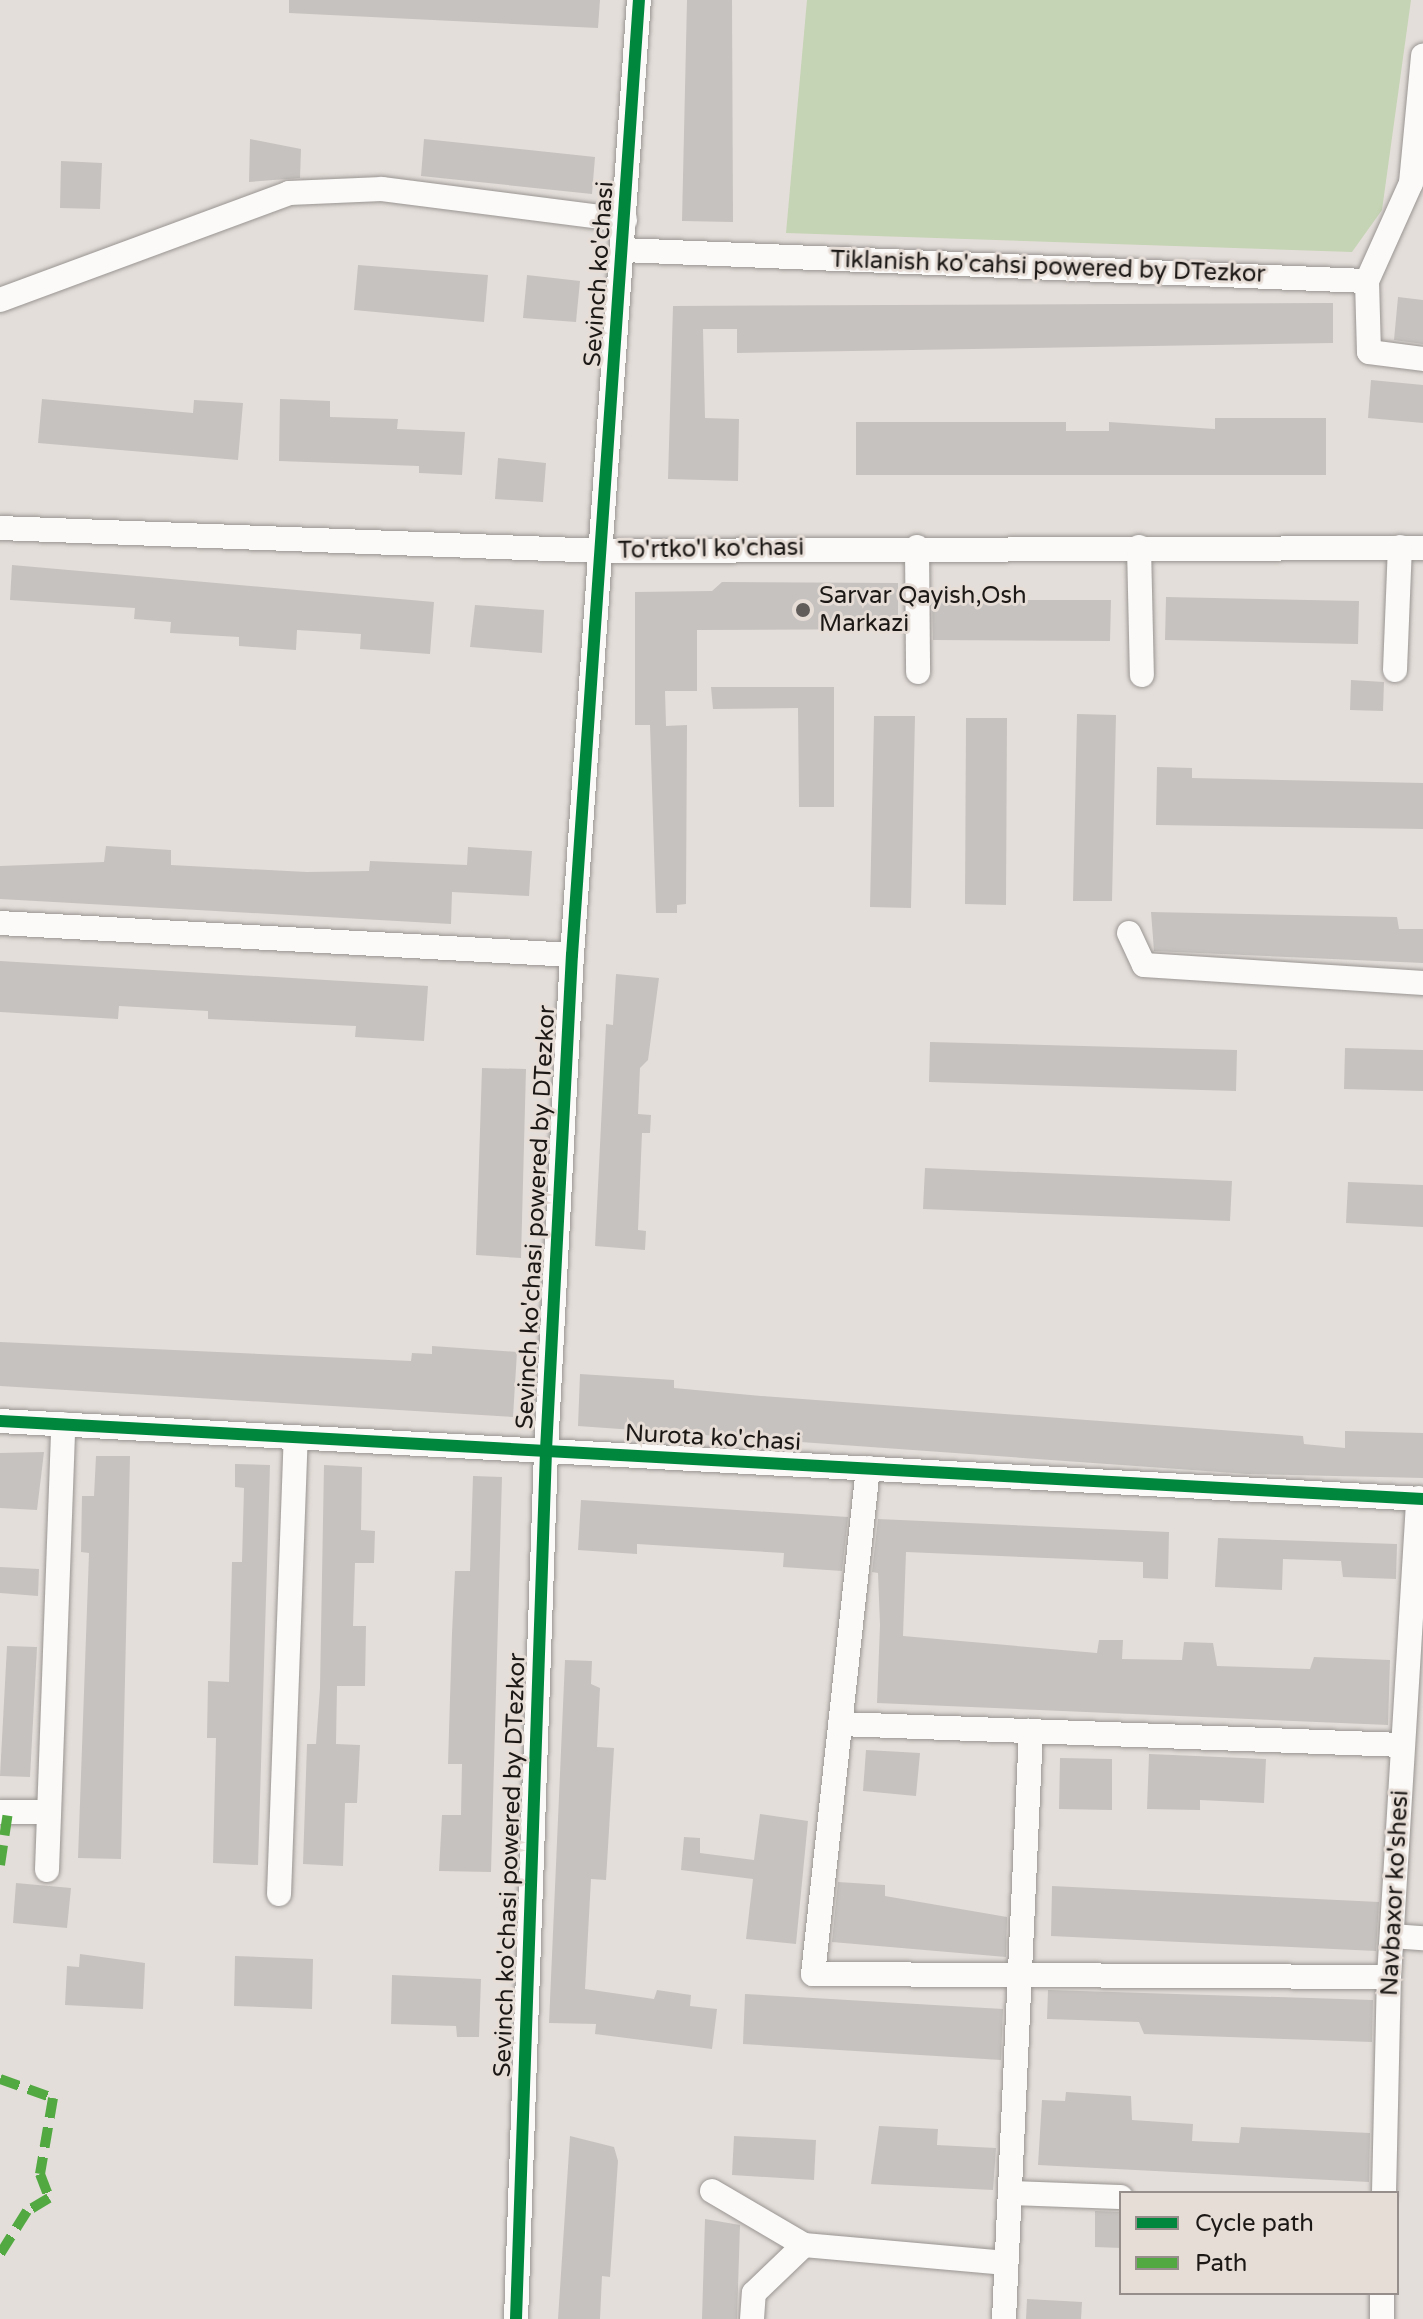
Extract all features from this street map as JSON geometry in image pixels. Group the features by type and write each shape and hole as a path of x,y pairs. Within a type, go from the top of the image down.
{"street":[{"name":"Sevinch ko'chasi","path":"603,551 639,0"},
{"path":"1423,56 1417,184 1367,281 1369,352 1423,359"},
{"path":"0,300 289,193 382,189 625,220"},
{"name":"Tiklanish ko'cahsi powered by DTezkor","path":"623,250 1367,281"},
{"name":"To'rtko'l ko'chasi","path":"0,528 603,551 917,547 1412,548"},
{"path":"917,547 918,672"},
{"path":"1139,547 1142,675"},
{"path":"1395,670 1412,548"},
{"name":"Sevinch ko'chasi powered by DTezkor","path":"516,2319 546,1450 572,955 603,551"},
{"path":"0,923 572,955"},
{"path":"1129,933 1144,965 1423,983"},
{"name":"Nurota ko'chasi","path":"0,1421 1420,1498"},
{"path":"47,1870 63,1424"},
{"path":"279,1894 296,1437"},
{"path":"868,1468 813,1974 1019,1980 1389,1977"},
{"name":"Navbaxor ko'shesi","path":"1384,2191 1389,1977 1420,1498"},
{"path":"840,1724 1403,1745"},
{"path":"1004,2319 1031,1731"},
{"path":"0,1812 49,1812"},
{"path":"1392,1936 1423,1938"},
{"path":"712,2191 804,2245 1006,2263"},
{"path":"1010,2193 1119,2197"},
{"path":"752,2319 754,2293 804,2245"},
{"path":"1382,2295 1382,2319"}],"green space":[{"path":"807,0 1411,0 1382,210 1352,252 786,233"}],"building":[{"path":"289,0 600,0 598,28 289,13"},
{"path":"687,0 732,0 733,222 682,221"},
{"path":"250,139 301,149 300,178 249,182"},
{"path":"424,139 595,157 592,194 421,176"},
{"path":"61,161 102,163 100,209 60,208"},
{"path":"358,265 488,275 484,322 354,310"},
{"path":"527,275 580,281 576,322 523,318"},
{"path":"1398,297 1423,300 1423,344 1394,340"},
{"path":"1333,303 1333,343 737,353 737,329 703,329 705,418 739,419 738,481 668,479 673,306"},
{"path":"1371,380 1423,385 1423,423 1368,418"},
{"path":"42,399 193,413 194,400 243,403 238,460 38,443"},
{"path":"280,399 330,401 330,417 398,419 397,429 465,432 462,475 419,473 419,466 279,461"},
{"path":"1215,418 1326,418 1326,475 856,475 856,422 1066,422 1066,431 1109,431 1109,422 1215,429"},
{"path":"498,458 546,463 543,502 495,499"},
{"path":"12,565 434,602 430,654 360,649 361,634 297,630 296,650 239,646 239,637 170,633 171,622 134,619 135,608 10,600"},
{"path":"722,582 898,583 898,629 697,630 697,691 665,691 666,726 687,725 686,904 677,905 677,913 656,913 650,725 635,725 635,592 712,591"},
{"path":"1166,597 1359,601 1358,644 1165,640"},
{"path":"932,600 1111,600 1110,641 933,640"},
{"path":"475,605 544,610 542,653 470,647"},
{"path":"1351,680 1384,682 1383,711 1350,710"},
{"path":"711,687 834,687 834,807 799,807 798,708 713,709"},
{"path":"1077,714 1116,715 1112,901 1073,901"},
{"path":"874,716 915,716 911,908 870,907"},
{"path":"966,718 1007,718 1006,905 965,904"},
{"path":"1157,767 1192,768 1192,778 1423,783 1423,829 1156,825"},
{"path":"106,846 171,850 171,865 307,872 369,871 370,861 467,865 468,847 532,851 529,896 452,892 451,924 0,899 0,866 104,862"},
{"path":"1151,912 1397,917 1399,929 1423,929 1423,963 1154,951"},
{"path":"0,961 428,986 424,1041 355,1037 356,1026 208,1019 208,1011 119,1006 118,1019 0,1012"},
{"path":"616,974 659,978 648,1060 640,1068 638,1114 651,1115 650,1133 642,1133 638,1230 646,1231 645,1250 595,1246 606,1024 613,1025"},
{"path":"930,1042 1237,1050 1236,1091 929,1082"},
{"path":"1345,1048 1423,1050 1423,1091 1344,1089"},
{"path":"482,1068 526,1069 521,1258 476,1255"},
{"path":"925,1168 1232,1181 1230,1221 923,1209"},
{"path":"1348,1182 1423,1185 1423,1227 1346,1223"},
{"path":"0,1342 411,1361 412,1353 432,1354 432,1346 517,1352 513,1417 0,1386"},
{"path":"580,1374 674,1380 674,1388 761,1396 1303,1436 1304,1444 1345,1448 1345,1431 1423,1433 1423,1478 1248,1474 578,1426"},
{"path":"44,1452 37,1510 0,1508 0,1453"},
{"path":"96,1456 130,1456 121,1859 78,1858 89,1553 81,1552 82,1496 94,1496"},
{"path":"235,1464 270,1465 258,1865 213,1863 216,1738 207,1738 208,1681 229,1682 232,1562 242,1562 244,1488 235,1487"},
{"path":"324,1465 362,1467 361,1530 375,1531 374,1563 355,1563 353,1626 366,1626 365,1686 337,1686 336,1744 360,1745 357,1803 345,1803 343,1866 303,1864 307,1744 316,1744 320,1688"},
{"path":"473,1476 502,1477 491,1872 439,1871 442,1815 461,1815 462,1764 448,1764 452,1633 455,1571 470,1571"},
{"path":"581,1500 848,1517 842,1571 783,1567 784,1553 637,1544 637,1554 578,1550"},
{"path":"878,1519 1169,1532 1168,1579 1143,1578 1143,1562 906,1552 903,1636 1097,1653 1099,1640 1123,1640 1122,1659 1182,1660 1184,1642 1213,1643 1217,1666 1310,1669 1314,1657 1390,1660 1388,1725 877,1703 880,1625 878,1573 872,1572"},
{"path":"1218,1538 1397,1544 1396,1579 1343,1577 1341,1561 1283,1559 1282,1590 1215,1587"},
{"path":"0,1567 39,1569 38,1596 0,1593"},
{"path":"7,1646 37,1647 30,1777 0,1776"},
{"path":"565,1660 592,1661 591,1684 600,1688 597,1747 614,1748 606,1880 591,1879 585,1989 654,1999 657,1990 691,1995 690,2006 717,2009 712,2049 595,2034 596,2024 549,2023"},
{"path":"866,1750 920,1753 916,1796 863,1791"},
{"path":"1149,1754 1266,1759 1264,1803 1200,1800 1200,1810 1147,1809"},
{"path":"1060,1758 1112,1759 1112,1810 1059,1809"},
{"path":"760,1814 808,1821 796,1944 746,1939 753,1879 681,1870 684,1837 700,1838 700,1853 754,1860"},
{"path":"838,1882 885,1885 885,1896 1007,1917 1006,1957 832,1942"},
{"path":"16,1883 71,1888 67,1928 13,1923"},
{"path":"1052,1886 1379,1902 1376,1951 1051,1936"},
{"path":"80,1954 145,1963 143,2009 65,2005 67,1966 79,1967"},
{"path":"235,1956 313,1959 312,2009 234,2006"},
{"path":"392,1975 481,1979 479,2037 457,2037 456,2026 391,2024"},
{"path":"1048,1990 1373,2000 1372,2042 1144,2034 1139,2022 1047,2019"},
{"path":"745,1994 1003,2009 1001,2060 743,2044"},
{"path":"1066,2092 1131,2096 1132,2120 1193,2124 1192,2141 1239,2143 1241,2127 1370,2133 1369,2182 1038,2165 1042,2100 1065,2101"},
{"path":"879,2126 938,2129 937,2145 996,2148 993,2190 871,2184"},
{"path":"570,2136 614,2147 618,2161 610,2277 602,2276 600,2319 558,2319"},
{"path":"734,2136 816,2140 814,2180 732,2175"},
{"path":"1095,2211 1119,2212 1119,2248 1095,2247"},
{"path":"705,2219 740,2225 737,2319 702,2319"},
{"path":"1027,2299 1082,2302 1081,2319 1026,2319"}],"marked path":[{"path":"0,1865 8,1812"},
{"path":"0,2079 53,2098 40,2174 49,2198 27,2211 0,2254"}],"cycle path":[{"path":"516,2319 546,1450 572,955 639,0"},
{"path":"0,1421 1423,1499"}],"place":[{"name":"Sarvar Qayish,Osh Markazi","path":"803,610"}]}
